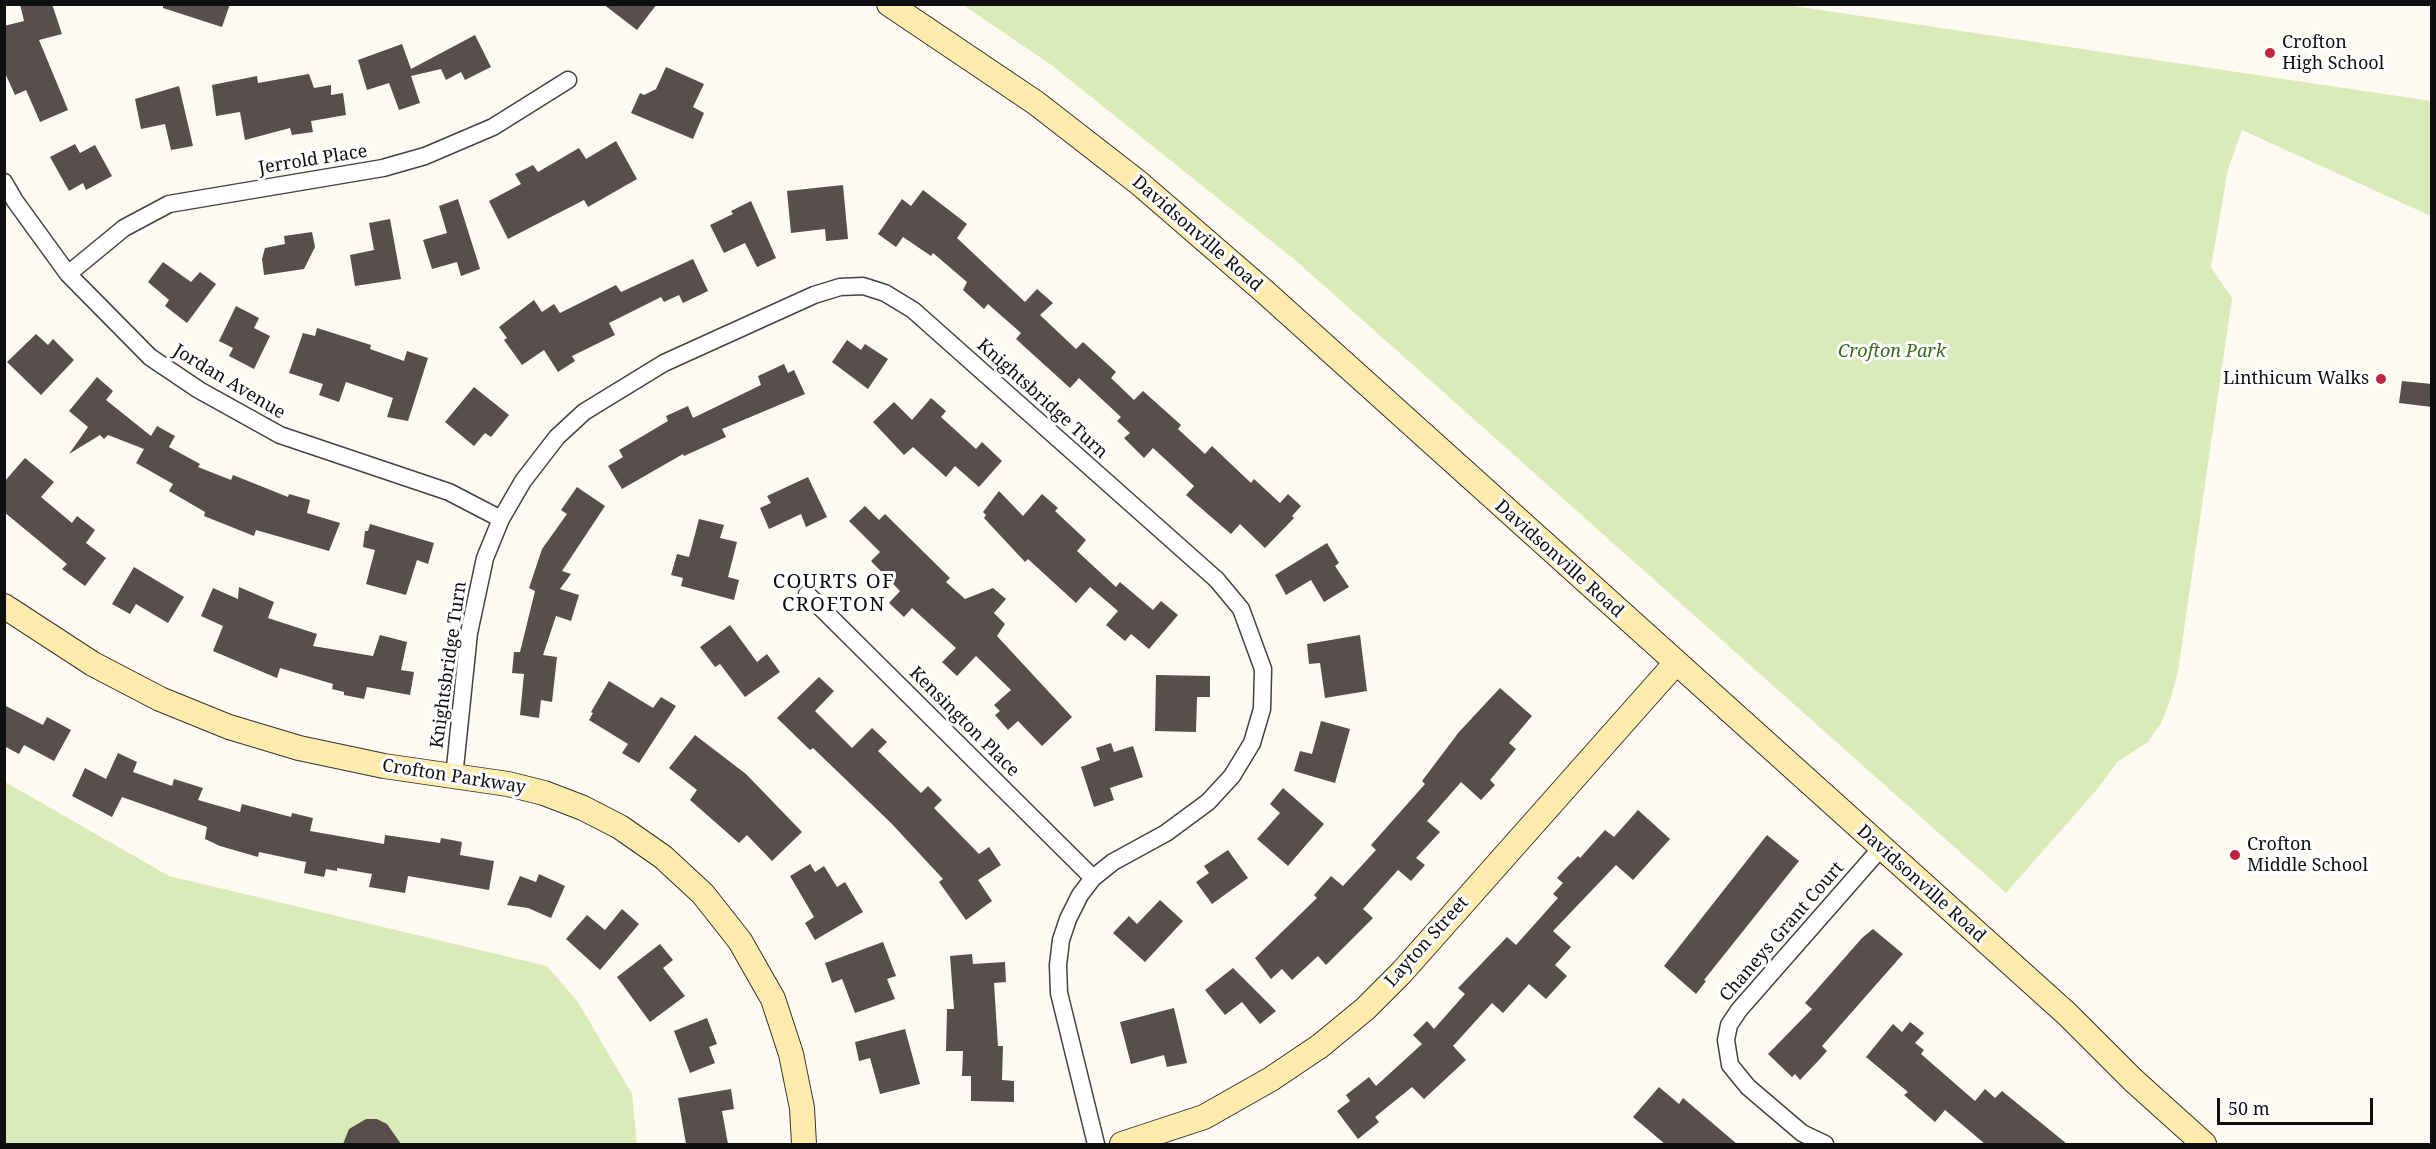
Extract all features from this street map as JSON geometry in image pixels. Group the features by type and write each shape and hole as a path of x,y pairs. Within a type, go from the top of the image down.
{"street":[{"name":"Davidsonville Road","path":"889,4 1036,103 1139,183 1265,292 1675,664 2067,1014 2133,1080 2204,1144"},
{"name":"Jerrold Place","path":"68,274 124,228 169,204 383,168 425,156 493,127 568,80"},
{"name":"Jordan Avenue","path":"4,182 15,201 68,274 150,357 239,415 280,435 448,492 501,519"},
{"name":"Knightsbridge Turn","path":"454,777 469,633 485,558 501,519 524,481 557,438 584,412 664,363 814,295 840,287 863,286 885,293 913,310 1217,580 1241,609 1263,669 1262,709 1252,743 1232,776 1208,802 1166,833 1113,862 1093,878 1080,895 1068,919 1061,940 1058,964 1059,993 1096,1144"},
{"name":"Kensington Place","path":"807,594 1093,878"},
{"name":"Crofton Parkway","path":"4,606 93,664 160,699 229,727 299,748 384,766 508,784 583,808 620,827 663,857 703,894 740,941 773,999 791,1054 802,1108 804,1144"},
{"name":"Layton Street","path":"1122,1144 1204,1117 1320,1046 1365,1009 1402,972 1675,664"},
{"name":"Chaneys Grant Court","path":"1825,1144 1802,1133 1748,1087 1730,1065 1726,1040 1729,1025 1739,1010 1881,848"}],"green space":[{"name":"Crofton Park","path":"963,5 1787,5 2431,101 2431,216 2242,130 2228,169 2211,267 2232,298 2178,671 2171,698 2161,723 2148,742 2117,762 2099,787 2006,893 1295,260 1050,64"},
{"path":"5,782 169,876 547,966 578,1002 632,1094 637,1144 5,1144"}],"building":[{"path":"20,4 52,4 62,34 39,40 68,110 40,122 26,90 15,95 4,71 4,26 24,21"},
{"path":"163,4 230,4 222,27 163,8"},
{"path":"603,4 657,4 637,30"},
{"path":"475,35 491,67 465,80 461,72 446,80 441,69 411,76 420,103 399,110 389,83 367,90 358,60 402,44 411,69"},
{"path":"666,67 704,84 693,107 704,113 693,139 631,113 640,93 644,95 656,89"},
{"path":"309,74 314,88 331,85 331,95 343,93 346,115 311,121 313,132 292,135 290,128 245,140 240,112 216,116 212,85 257,76 258,83"},
{"path":"179,86 193,146 171,150 165,124 141,129 135,99"},
{"path":"616,141 637,179 588,207 584,200 508,239 489,201 521,184 515,174 533,165 538,172 579,148 586,159"},
{"path":"75,144 80,153 95,145 112,176 86,190 83,183 69,191 50,157"},
{"path":"843,185 848,239 826,241 825,229 791,233 787,191"},
{"path":"923,190 967,224 957,238 1025,302 1037,289 1053,303 1040,315 1076,349 1083,342 1116,372 1111,378 1134,400 1143,391 1181,425 1178,429 1205,454 1212,446 1251,483 1254,479 1280,503 1288,494 1301,506 1292,516 1294,518 1265,548 1240,524 1231,534 1186,495 1194,486 1153,448 1144,458 1124,438 1130,433 1117,421 1121,417 1079,378 1070,388 1016,339 1021,333 988,304 984,309 963,290 967,282 933,253 931,256 903,237 896,247 878,234 902,199 911,206"},
{"path":"458,199 480,269 461,276 457,262 432,269 423,240 447,233 439,206"},
{"path":"751,201 776,258 757,267 745,243 724,253 710,225 733,214 731,211"},
{"path":"390,219 401,279 355,286 350,255 374,250 369,223"},
{"path":"312,232 315,247 304,269 264,275 262,259 265,248 285,244 284,236"},
{"path":"693,259 708,291 683,303 679,295 664,302 661,297 609,323 615,335 572,356 575,361 558,372 544,350 522,365 504,340 507,338 499,327 534,300 542,312 554,304 560,313 616,285 621,292"},
{"path":"163,262 191,282 200,272 216,284 187,323 165,306 169,300 148,282"},
{"path":"236,306 259,318 254,328 270,336 254,369 229,356 233,348 219,341"},
{"path":"317,328 371,345 370,349 404,361 407,351 428,358 408,421 387,417 393,398 346,382 339,402 319,395 323,384 289,373 303,333 315,336"},
{"path":"36,334 48,345 53,339 74,360 41,395 7,362"},
{"path":"847,340 861,350 865,344 888,359 868,389 832,362"},
{"path":"784,364 788,373 794,370 805,394 722,429 726,437 684,456 683,454 622,489 608,466 623,457 619,450 668,421 666,416 688,406 693,418 761,385 758,376"},
{"path":"97,377 113,391 106,400 151,436 157,426 175,436 169,447 200,464 198,467 231,480 233,475 288,497 289,494 310,500 307,513 340,523 329,551 256,530 254,536 204,516 205,512 169,491 173,484 136,463 144,449 108,435 104,439 100,435 69,454 88,427 69,411"},
{"path":"2402,381 2432,384 2432,407 2399,403"},
{"path":"474,387 509,415 491,437 485,433 474,446 445,422"},
{"path":"931,398 946,411 941,417 976,449 982,442 1002,461 979,487 955,466 946,477 913,447 904,455 873,422 894,402 912,420"},
{"path":"25,458 54,482 41,497 72,523 77,516 95,530 86,543 106,558 85,586 62,569 67,564 4,512 4,482"},
{"path":"808,477 827,517 806,527 801,514 769,529 760,508 771,503 767,496"},
{"path":"577,487 605,506 562,571 571,574 560,589 579,595 571,621 556,616 543,655 557,657 552,702 541,700 539,718 520,715 524,674 512,673 514,652 520,652 535,591 529,588 542,549 567,514 561,510"},
{"path":"999,491 1023,516 1042,494 1058,508 1055,511 1086,540 1077,551 1116,587 1120,582 1153,610 1161,601 1178,615 1149,649 1131,634 1125,641 1106,625 1118,611 1090,587 1076,603 1028,559 1025,562 984,518 986,515 983,512"},
{"path":"865,506 879,520 885,514 950,578 946,582 965,599 993,588 1006,599 994,613 1005,624 997,636 1072,717 1042,746 1018,721 1008,730 995,715 1000,711 994,705 1011,690 976,656 957,676 942,662 956,648 912,608 904,617 889,603 900,591 871,561 880,552 849,521"},
{"path":"699,519 724,525 720,538 737,542 728,577 739,580 734,600 681,586 683,578 671,575 677,554 689,557"},
{"path":"370,524 434,543 428,564 417,560 406,595 366,584 375,550 363,547 365,531 368,531"},
{"path":"1327,543 1339,563 1335,566 1349,587 1324,602 1311,580 1286,595 1275,575"},
{"path":"134,567 184,597 168,623 136,604 130,614 112,604"},
{"path":"239,587 274,602 268,618 317,634 313,646 373,656 380,635 407,642 401,670 414,672 410,695 367,687 364,699 344,695 344,692 332,689 333,684 280,668 277,678 213,651 223,626 201,616 213,588 238,599"},
{"path":"730,625 757,662 767,654 780,672 745,697 720,664 715,667 700,647"},
{"path":"1360,635 1367,691 1325,698 1320,663 1309,664 1307,644"},
{"path":"1156,675 1210,676 1210,697 1197,697 1196,732 1155,731"},
{"path":"819,677 834,691 815,711 852,748 872,728 887,742 878,751 921,793 928,786 942,800 934,808 979,854 989,847 1001,865 978,880 992,901 966,920 939,882 943,879 891,823 813,748 810,750 777,718"},
{"path":"609,681 653,708 661,697 676,706 639,763 622,753 628,744 589,720 593,713 591,712"},
{"path":"1500,688 1532,716 1509,743 1516,749 1490,780 1495,785 1481,800 1461,782 1427,821 1440,832 1416,858 1425,865 1411,881 1398,870 1363,909 1373,918 1326,965 1318,956 1292,980 1282,969 1271,979 1255,958 1317,898 1314,895 1331,876 1343,886 1376,850 1371,845 1425,784 1422,781 1459,732"},
{"path":"4,705 43,725 47,717 71,730 54,761 24,745 19,754 4,746"},
{"path":"1321,721 1350,729 1335,783 1294,771 1300,751 1312,754"},
{"path":"695,735 746,774 802,832 772,861 747,835 739,843 690,800 697,790 669,768"},
{"path":"1111,743 1114,752 1133,746 1143,777 1110,788 1114,800 1094,807 1081,767 1100,760 1096,748"},
{"path":"118,753 137,762 133,772 172,786 174,779 203,788 198,800 240,812 242,804 291,817 292,813 313,818 310,831 384,844 385,835 440,843 441,838 462,842 460,855 494,861 489,890 408,876 405,893 369,887 372,874 337,868 337,871 326,869 324,877 304,873 306,862 259,852 258,857 220,846 205,839 207,827 122,797 112,817 72,796 85,768 106,779"},
{"path":"1283,788 1324,824 1288,866 1257,839 1280,813 1270,804"},
{"path":"1638,810 1670,839 1633,880 1616,865 1553,931 1571,947 1555,965 1567,976 1546,999 1529,984 1503,1013 1492,1003 1453,1046 1466,1060 1424,1099 1412,1087 1375,1117 1379,1122 1358,1139 1337,1111 1350,1101 1346,1095 1369,1077 1376,1086 1422,1044 1413,1035 1427,1021 1434,1029 1465,994 1458,988 1507,937 1516,945 1558,898 1553,894 1563,883 1557,878 1566,868 1578,856 1580,858 1605,830 1614,837"},
{"path":"1767,835 1799,861 1704,980 1706,981 1696,994 1664,966"},
{"path":"1228,850 1248,878 1212,904 1196,882 1209,873 1204,866"},
{"path":"810,864 815,872 824,866 837,887 845,882 863,912 815,940 805,923 814,917 790,876"},
{"path":"539,874 565,886 551,918 528,908 507,905 520,876 536,882"},
{"path":"1160,900 1183,921 1145,962 1113,933 1129,916 1137,924"},
{"path":"622,909 639,924 600,970 566,939 587,915 605,930"},
{"path":"1873,929 1903,954 1822,1046 1827,1051 1819,1060 1800,1080 1795,1074 1792,1077 1768,1054 1812,1009 1805,1003 1862,938"},
{"path":"883,942 896,976 887,979 895,999 855,1013 842,979 832,983 825,963"},
{"path":"660,944 673,960 663,968 685,996 650,1022 617,977"},
{"path":"972,954 973,964 1005,962 1006,982 994,983 998,1046 1003,1046 1002,1080 1014,1081 1014,1102 971,1101 971,1076 962,1076 963,1051 946,1051 947,1009 954,1009 950,956"},
{"path":"1233,968 1276,1011 1260,1024 1242,1002 1225,1015 1205,990"},
{"path":"1174,1008 1187,1063 1167,1067 1164,1055 1131,1064 1120,1022"},
{"path":"707,1018 717,1044 709,1047 715,1063 690,1073 674,1031"},
{"path":"1910,1022 1924,1033 1915,1043 1924,1050 1921,1054 1975,1101 1985,1089 1995,1098 2002,1091 2067,1144 1985,1144 1945,1110 1935,1122 1904,1095 1908,1092 1866,1057 1893,1024 1902,1032"},
{"path":"905,1029 920,1084 880,1094 870,1058 859,1061 855,1042"},
{"path":"1659,1087 1679,1104 1683,1098 1737,1144 1665,1144 1633,1117"},
{"path":"731,1089 734,1109 722,1111 728,1144 686,1144 678,1098"},
{"path":"366,1119 377,1119 387,1124 401,1144 343,1144 349,1129"}],"place":[{"name":"Crofton High School","path":"2270,53"},
{"name":"Linthicum Walks","path":"2381,379"},
{"name":"Crofton Middle School","path":"2235,855"}],"district":[{"name":"COURTS OF CROFTON","path":"834,594"}]}
